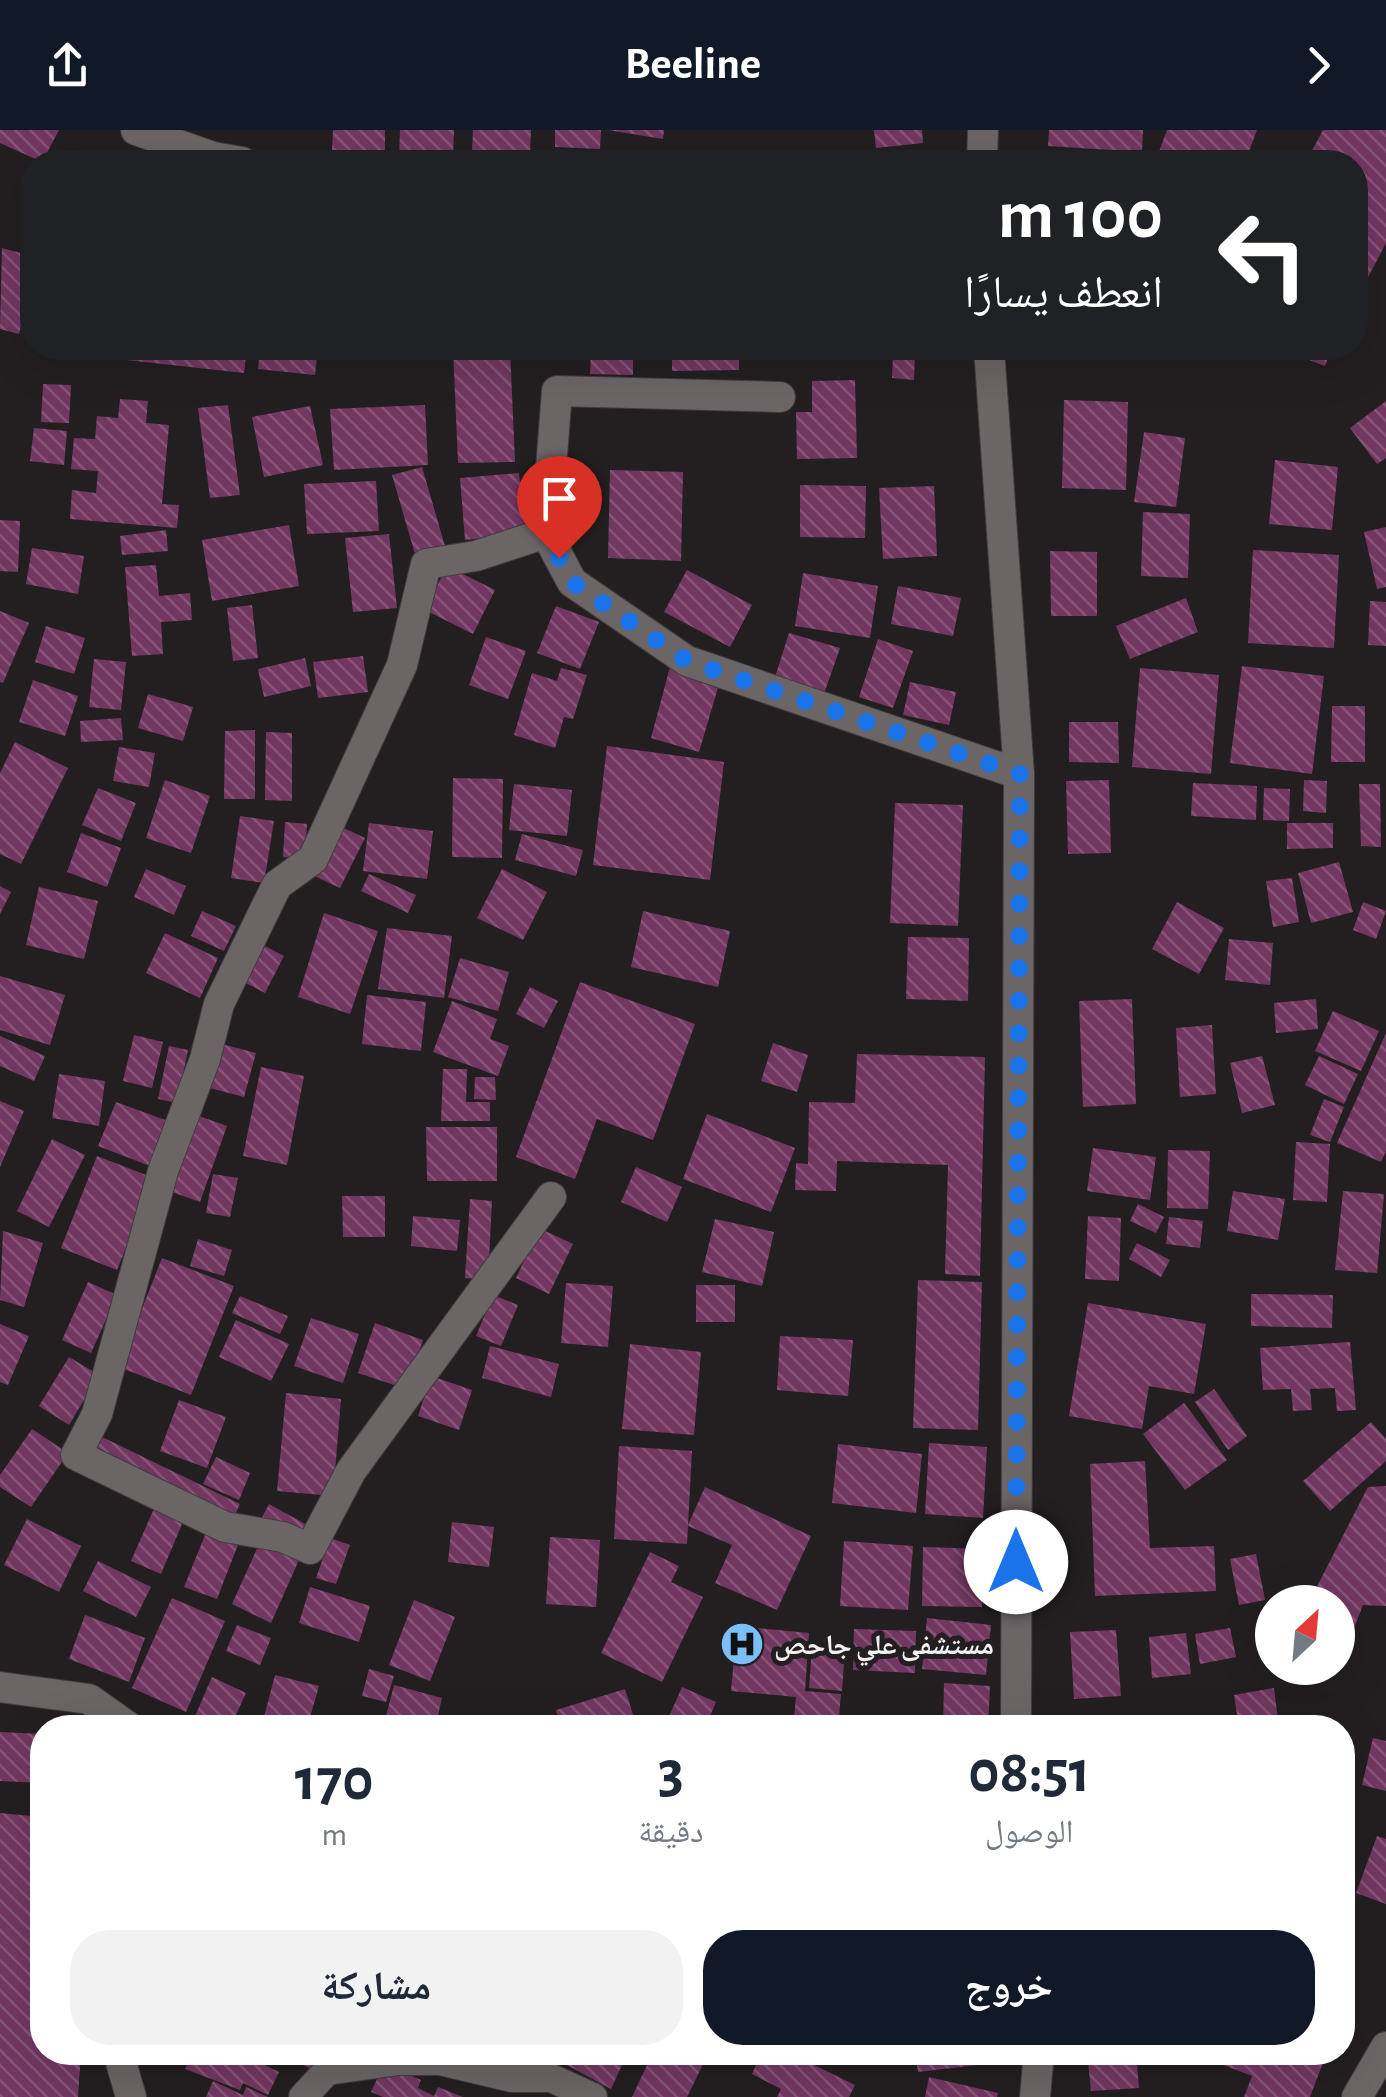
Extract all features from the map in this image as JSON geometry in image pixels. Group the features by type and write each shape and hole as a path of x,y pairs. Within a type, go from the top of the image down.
{"street":[{"path":"149,132 205,150"},
{"path":"990,360 1020,774 1016,1715"},
{"path":"780,397 557,391 546,533 572,582 687,661 1020,774"},
{"path":"546,533 476,556 426,564 402,666 313,859 277,885 219,1004 205,1059 163,1171 97,1414 76,1455 225,1526 284,1537 310,1549 352,1471 550,1197"},
{"path":"0,1687 89,1699 112,1715"},
{"path":"1357,2097 1386,2047"},
{"path":"122,2065 131,2097"},
{"path":"1036,2097 1039,2065"}],"lane":[{"path":"302,2097 327,2070 390,2065"},
{"path":"457,2065 512,2078 551,2078 593,2097"}],"building":[{"path":"0,130 59,130 48,150 20,152 0,143"},
{"path":"333,130 385,130 385,150 332,150"},
{"path":"400,130 454,130 453,150 399,150"},
{"path":"473,130 531,130 530,150 472,150"},
{"path":"555,130 601,130 600,149 555,147"},
{"path":"608,130 664,130 663,139"},
{"path":"874,130 922,130 923,143 876,148"},
{"path":"1049,130 1143,130 1142,150 1048,146"},
{"path":"1167,130 1257,130 1250,150 1160,150"},
{"path":"1323,130 1386,130 1386,243 1368,277 1368,150 1312,150"},
{"path":"2,248 20,253 20,330 19,334 0,329"},
{"path":"126,360 246,360 244,373"},
{"path":"259,360 317,360 315,375 258,369"},
{"path":"454,360 511,360 515,462 458,463"},
{"path":"591,360 633,360 633,375 590,374"},
{"path":"672,360 739,360 739,370 672,371"},
{"path":"893,360 915,360 914,380 892,378"},
{"path":"855,380 857,458 797,459 796,412 812,412 812,381"},
{"path":"43,384 71,385 69,423 41,422"},
{"path":"120,399 148,401 146,423 169,425 162,504 179,505 177,528 70,519 72,490 96,493 98,471 71,469 74,438 95,439 97,416 118,418"},
{"path":"1064,400 1128,402 1126,490 1062,488"},
{"path":"1386,401 1386,458 1377,464 1350,428"},
{"path":"228,405 240,495 210,498 198,408"},
{"path":"425,405 428,465 334,470 330,409"},
{"path":"310,406 323,465 264,477 252,417"},
{"path":"34,428 67,431 64,465 30,461"},
{"path":"1144,432 1185,438 1176,507 1134,502"},
{"path":"1275,460 1338,467 1332,530 1269,524"},
{"path":"422,467 445,546 415,554 392,475"},
{"path":"610,470 683,472 681,561 608,558"},
{"path":"519,473 526,534 465,540 460,478"},
{"path":"376,481 379,531 307,534 304,484"},
{"path":"800,485 866,486 865,538 800,537"},
{"path":"934,486 937,556 883,559 879,488"},
{"path":"1143,512 1190,514 1188,578 1141,576"},
{"path":"0,520 20,521 18,572 0,571"},
{"path":"289,525 299,586 212,601 202,540"},
{"path":"1386,527 1386,587 1377,589 1364,532"},
{"path":"166,530 168,551 122,555 120,536"},
{"path":"389,534 397,608 353,612 345,538"},
{"path":"32,548 84,556 78,594 26,584"},
{"path":"1253,550 1339,555 1334,648 1248,643"},
{"path":"1050,551 1097,552 1097,616 1051,616"},
{"path":"156,565 159,596 190,593 192,620 161,622 163,654 132,656 125,567"},
{"path":"447,566 495,590 473,634 425,610"},
{"path":"687,570 752,605 730,647 664,612"},
{"path":"803,573 878,586 870,638 795,626"},
{"path":"898,586 961,598 953,636 891,624"},
{"path":"1186,598 1198,632 1130,659 1116,626"},
{"path":"1370,601 1386,602 1386,646 1368,645"},
{"path":"252,605 258,658 233,661 227,608"},
{"path":"556,606 599,622 580,669 537,653"},
{"path":"0,611 29,623 3,683 0,682"},
{"path":"46,626 85,638 74,674 35,662"},
{"path":"789,633 840,648 824,694 775,677"},
{"path":"486,637 526,651 508,699 469,685"},
{"path":"878,639 913,651 893,708 859,697"},
{"path":"363,656 368,692 318,698 313,662"},
{"path":"305,658 311,686 264,697 258,669"},
{"path":"94,659 126,662 121,710 89,707"},
{"path":"1242,666 1324,676 1312,774 1230,763"},
{"path":"670,667 720,681 699,752 651,738"},
{"path":"561,668 587,675 573,719 564,717 555,748 514,735 532,673 557,681"},
{"path":"1140,668 1219,675 1211,774 1132,767"},
{"path":"33,680 78,696 65,736 19,722"},
{"path":"910,682 956,692 949,725 903,715"},
{"path":"148,694 193,707 183,741 138,728"},
{"path":"1332,706 1365,706 1365,762 1331,762"},
{"path":"121,718 123,740 81,742 80,721"},
{"path":"1069,722 1118,722 1119,763 1069,762"},
{"path":"255,730 255,799 224,799 225,731"},
{"path":"266,732 292,733 292,801 265,800"},
{"path":"15,742 68,768 21,864 0,854 0,773"},
{"path":"607,746 724,762 710,880 593,865"},
{"path":"119,747 155,753 149,787 113,781"},
{"path":"453,778 503,779 502,858 452,857"},
{"path":"165,780 210,796 191,853 146,838"},
{"path":"1109,780 1111,853 1068,854 1066,781"},
{"path":"1304,780 1327,781 1326,813 1303,811"},
{"path":"1193,783 1257,786 1256,820 1191,816"},
{"path":"514,784 572,790 567,836 509,830"},
{"path":"1359,784 1380,784 1381,847 1361,846"},
{"path":"98,788 136,803 121,841 82,825"},
{"path":"1264,788 1290,789 1289,821 1263,820"},
{"path":"895,803 963,805 958,926 890,923"},
{"path":"240,816 274,821 264,883 231,878"},
{"path":"285,822 307,824 305,859 283,857"},
{"path":"333,823 365,838 340,888 310,874"},
{"path":"369,823 433,831 427,879 363,871"},
{"path":"1287,823 1333,823 1333,848 1287,849"},
{"path":"81,833 121,848 107,887 67,872"},
{"path":"522,834 583,850 576,876 515,860"},
{"path":"1339,862 1353,912 1311,923 1298,873"},
{"path":"146,869 186,886 174,915 134,897"},
{"path":"502,869 547,892 523,940 477,918"},
{"path":"369,874 416,895 408,913 361,891"},
{"path":"1292,878 1299,922 1273,927 1266,881"},
{"path":"0,886 11,892 0,914"},
{"path":"39,887 98,901 84,959 26,945"},
{"path":"1177,902 1224,928 1199,974 1152,949"},
{"path":"1363,902 1386,911 1376,939 1353,930"},
{"path":"202,911 236,926 224,951 191,936"},
{"path":"643,911 730,931 718,987 631,967"},
{"path":"324,913 378,931 350,1014 298,997"},
{"path":"387,928 452,936 444,998 378,989"},
{"path":"165,933 218,958 200,998 146,973"},
{"path":"908,937 969,938 968,1001 906,999"},
{"path":"1229,939 1273,943 1270,985 1225,980"},
{"path":"265,946 284,956 265,993 246,983"},
{"path":"460,958 509,972 498,1011 448,997"},
{"path":"0,976 65,995 50,1045 0,1030"},
{"path":"580,982 695,1024 653,1140 597,1119 575,1179 516,1157"},
{"path":"530,987 558,1001 544,1028 516,1014"},
{"path":"367,995 426,1002 421,1051 362,1044"},
{"path":"1132,999 1136,1104 1083,1107 1079,1001"},
{"path":"1316,999 1318,1029 1276,1033 1274,1003"},
{"path":"452,1001 497,1019 490,1039 509,1046 498,1076 433,1052"},
{"path":"1333,1011 1379,1031 1361,1071 1315,1051"},
{"path":"1212,1025 1216,1094 1180,1097 1176,1028"},
{"path":"1386,1033 1386,1151 1381,1162 1337,1143"},
{"path":"134,1035 163,1042 152,1088 123,1081"},
{"path":"0,1036 45,1056 34,1081 0,1066"},
{"path":"218,1043 256,1053 244,1097 206,1087"},
{"path":"773,1043 808,1055 797,1092 761,1081"},
{"path":"169,1046 188,1050 177,1103 158,1099"},
{"path":"857,1054 985,1057 980,1276 945,1274 948,1165 837,1161 836,1191 795,1190 796,1163 808,1164 809,1102 855,1103"},
{"path":"1262,1056 1275,1105 1242,1113 1230,1063"},
{"path":"1319,1056 1358,1074 1344,1104 1305,1085"},
{"path":"261,1067 304,1076 287,1165 243,1156"},
{"path":"443,1069 467,1069 466,1102 490,1102 490,1121 441,1121"},
{"path":"59,1074 105,1081 99,1126 52,1118"},
{"path":"475,1077 495,1077 496,1100 474,1099"},
{"path":"1324,1099 1344,1107 1330,1142 1310,1135"},
{"path":"0,1101 24,1111 0,1167"},
{"path":"116,1102 168,1121 150,1166 98,1146"},
{"path":"707,1114 795,1148 771,1212 683,1179"},
{"path":"199,1116 227,1126 200,1202 172,1192"},
{"path":"426,1127 497,1127 497,1181 427,1181"},
{"path":"52,1139 85,1155 49,1227 17,1211"},
{"path":"1296,1142 1330,1144 1327,1202 1293,1200"},
{"path":"1093,1148 1156,1157 1150,1200 1087,1191"},
{"path":"1168,1150 1210,1151 1208,1209 1167,1208"},
{"path":"97,1156 154,1178 117,1270 61,1248"},
{"path":"636,1167 682,1187 667,1222 621,1202"},
{"path":"213,1174 238,1178 230,1217 206,1213"},
{"path":"1233,1191 1285,1199 1278,1240 1227,1231"},
{"path":"1343,1191 1384,1194 1377,1273 1335,1270"},
{"path":"342,1196 385,1196 385,1237 343,1237"},
{"path":"470,1199 492,1201 488,1280 465,1278"},
{"path":"1138,1204 1164,1217 1156,1233 1130,1221"},
{"path":"413,1216 460,1220 457,1251 411,1246"},
{"path":"1088,1216 1121,1218 1119,1281 1085,1279"},
{"path":"1169,1217 1203,1221 1200,1248 1166,1244"},
{"path":"715,1219 774,1232 762,1286 702,1272"},
{"path":"539,1228 573,1244 549,1294 516,1278"},
{"path":"3,1231 43,1243 24,1307 0,1300"},
{"path":"198,1239 232,1250 224,1276 190,1266"},
{"path":"1137,1243 1170,1260 1161,1277 1129,1259"},
{"path":"162,1258 234,1286 191,1395 119,1367"},
{"path":"918,1280 982,1282 978,1430 913,1428"},
{"path":"88,1282 117,1295 91,1353 62,1340"},
{"path":"566,1283 613,1286 608,1347 561,1343"},
{"path":"696,1285 735,1285 735,1322 696,1322"},
{"path":"1251,1294 1333,1295 1332,1328 1251,1326"},
{"path":"493,1295 518,1305 501,1346 476,1336"},
{"path":"240,1296 288,1316 280,1334 232,1313"},
{"path":"1088,1303 1206,1324 1194,1394 1149,1386 1142,1429 1069,1416"},
{"path":"311,1318 359,1334 343,1383 294,1366"},
{"path":"236,1320 289,1344 271,1381 219,1357"},
{"path":"375,1323 423,1340 406,1389 358,1373"},
{"path":"0,1324 29,1336 8,1385 0,1382"},
{"path":"780,1336 853,1340 848,1396 777,1390"},
{"path":"1350,1342 1356,1410 1337,1411 1335,1388 1310,1389 1312,1410 1293,1411 1291,1389 1263,1390 1260,1348"},
{"path":"630,1344 701,1352 694,1435 622,1429"},
{"path":"490,1346 559,1364 551,1397 482,1378"},
{"path":"69,1357 99,1375 69,1425 39,1406"},
{"path":"431,1376 472,1390 459,1430 418,1416"},
{"path":"1214,1389 1247,1436 1228,1450 1195,1402"},
{"path":"286,1393 341,1399 333,1496 277,1491"},
{"path":"179,1400 226,1417 207,1468 160,1451"},
{"path":"1184,1403 1227,1460 1185,1490 1143,1434"},
{"path":"1371,1422 1386,1439 1386,1461 1330,1511 1303,1481"},
{"path":"32,1429 68,1453 31,1507 0,1487 0,1475"},
{"path":"96,1434 240,1504 231,1523 87,1453"},
{"path":"929,1443 987,1447 983,1518 925,1514"},
{"path":"838,1444 922,1454 916,1513 832,1503"},
{"path":"619,1446 692,1451 688,1525 705,1487 811,1536 777,1610 715,1583 732,1545 688,1526 687,1544 614,1539"},
{"path":"216,1457 250,1473 239,1500 203,1484"},
{"path":"1145,1461 1150,1548 1214,1546 1216,1591 1095,1596 1090,1464"},
{"path":"1386,1486 1386,1606 1363,1605 1355,1626 1355,1585 1318,1585 1368,1487"},
{"path":"156,1504 185,1517 161,1574 131,1561"},
{"path":"269,1504 307,1525 300,1540 261,1519"},
{"path":"27,1519 81,1546 59,1592 4,1565"},
{"path":"452,1522 494,1527 489,1567 448,1562"},
{"path":"209,1525 241,1537 217,1599 184,1587"},
{"path":"550,1537 600,1540 596,1607 546,1604"},
{"path":"330,1538 350,1545 336,1584 316,1578"},
{"path":"844,1541 913,1546 908,1610 840,1606"},
{"path":"260,1542 299,1560 271,1623 232,1604"},
{"path":"923,1547 984,1549 982,1607 922,1606"},
{"path":"650,1552 679,1566 671,1582 703,1597 662,1682 601,1653"},
{"path":"1256,1554 1262,1585 1255,1585 1255,1602 1239,1605 1230,1559"},
{"path":"98,1561 151,1587 136,1617 83,1591"},
{"path":"310,1587 370,1606 359,1642 299,1623"},
{"path":"172,1598 225,1621 186,1712 132,1688"},
{"path":"414,1600 455,1617 430,1681 389,1665"},
{"path":"85,1615 145,1638 129,1682 69,1659"},
{"path":"927,1618 991,1625 986,1675 922,1669"},
{"path":"237,1625 271,1638 260,1665 226,1651"},
{"path":"737,1626 809,1633 805,1691 841,1694 839,1715 794,1715 796,1697 731,1691"},
{"path":"1230,1628 1236,1657 1200,1664 1195,1634"},
{"path":"854,1629 916,1631 915,1673 853,1670"},
{"path":"1116,1630 1121,1696 1074,1699 1070,1632"},
{"path":"1186,1633 1191,1674 1152,1678 1149,1637"},
{"path":"812,1648 845,1650 842,1691 809,1688"},
{"path":"369,1669 394,1676 386,1702 362,1696"},
{"path":"275,1675 319,1686 311,1715 264,1715"},
{"path":"212,1677 246,1693 236,1715 195,1715"},
{"path":"944,1683 990,1686 989,1715 943,1715"},
{"path":"394,1685 442,1698 438,1715 386,1715"},
{"path":"682,1687 716,1702 710,1715 670,1715"},
{"path":"1274,1688 1277,1715 1237,1715 1234,1695"},
{"path":"625,1689 633,1715 558,1715 556,1710"},
{"path":"0,1732 30,1733 30,1782 0,1781"},
{"path":"1373,1738 1386,1741 1386,1791 1362,1785"},
{"path":"0,1813 30,1816 30,2065 80,2065 78,2097 0,2097"},
{"path":"1377,1836 1386,1839 1386,1904 1356,1893"},
{"path":"187,2065 264,2065 279,2072 268,2095 243,2083 240,2090 185,2069"},
{"path":"386,2065 421,2080 418,2088 434,2096 438,2087 463,2097 383,2097 371,2092"},
{"path":"567,2065 622,2065 611,2089"},
{"path":"647,2065 703,2065 687,2097 632,2097"},
{"path":"756,2065 814,2065 855,2085 849,2097 777,2097 781,2089 752,2074"},
{"path":"917,2065 977,2065 918,2072"},
{"path":"1088,2065 1137,2065 1139,2088 1091,2091"},
{"path":"1224,2065 1322,2065 1310,2097 1244,2097 1252,2076"},
{"path":"929,2077 998,2093 997,2097 925,2097"},
{"path":"213,2081 243,2095 246,2087 268,2097 206,2097"}],"place":[{"name":"مستشفى علي جاحص","path":"742,1644"}],"route":[{"path":"559,558 572,582 687,661 844,718 1020,774 1016,1562"}]}
